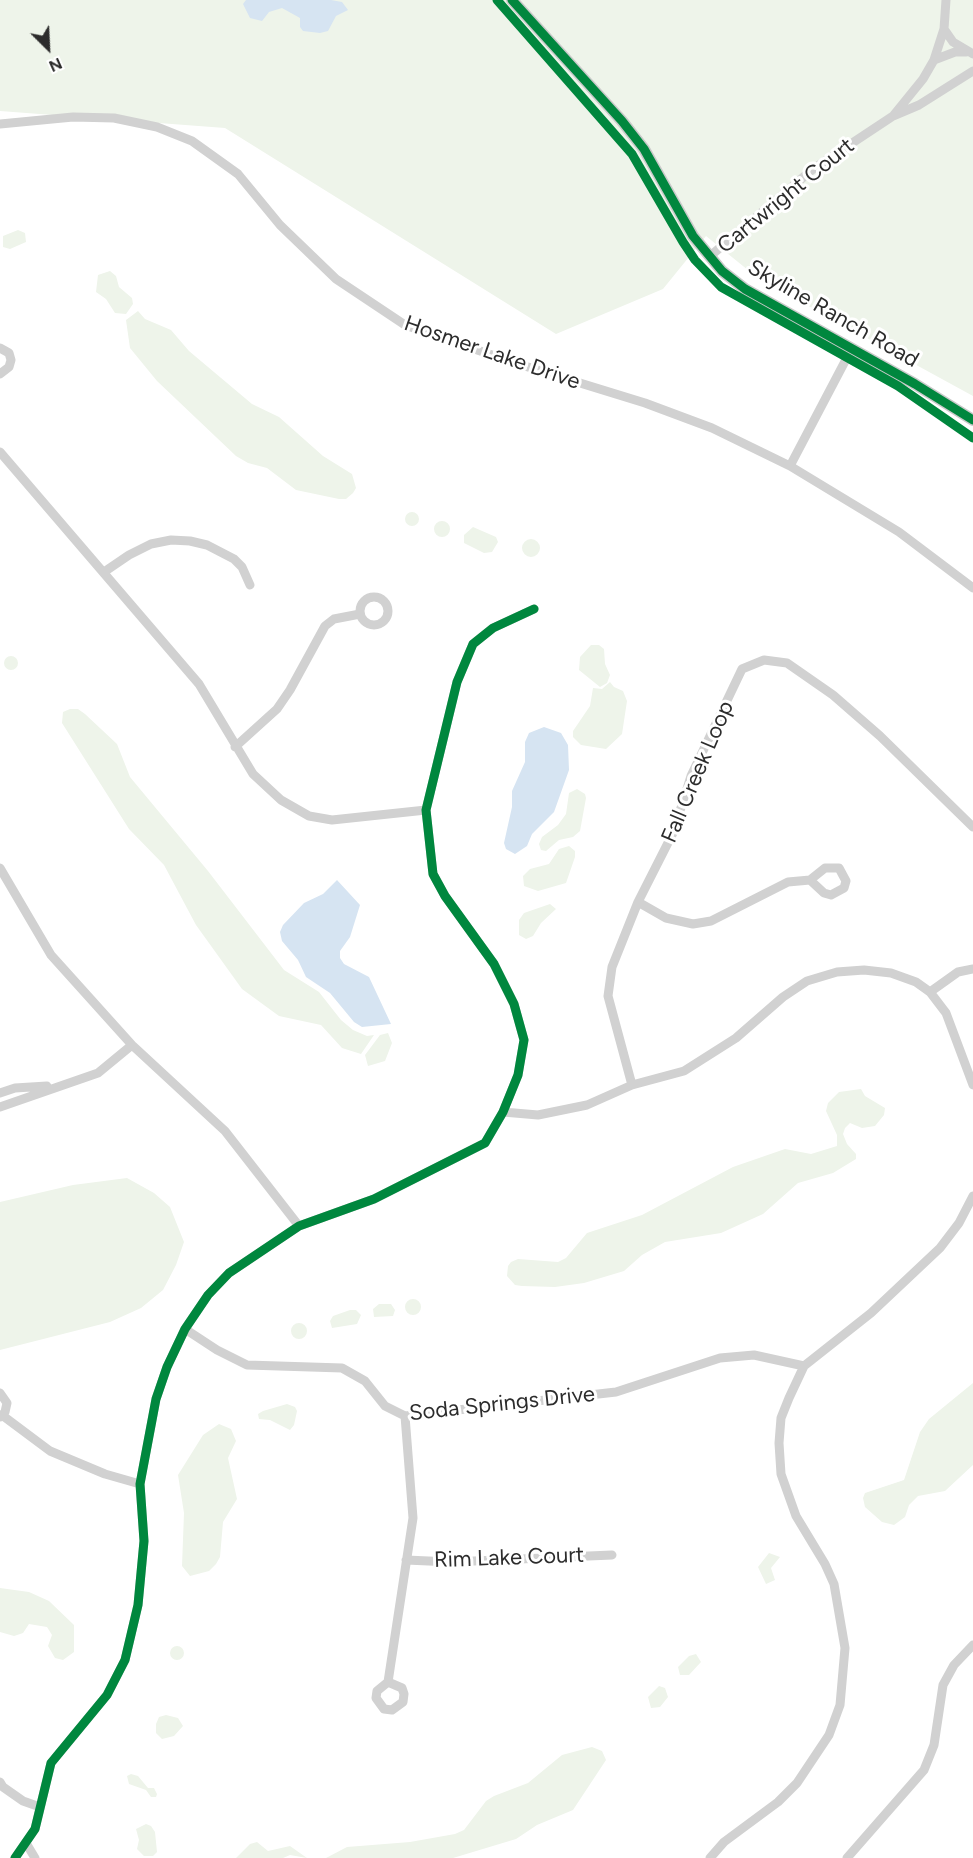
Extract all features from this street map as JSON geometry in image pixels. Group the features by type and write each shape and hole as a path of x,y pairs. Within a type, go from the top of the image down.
{"street":[{"name":"Skyline Ranch Road","path":"512,0 637,140 663,179 693,236 709,257 745,289 852,348 973,420"},
{"name":"Cartwright Court","path":"893,116 923,79 934,60 944,29 946,0"},
{"path":"944,29 953,42 970,53"},
{"path":"934,60 955,52 970,53"},
{"name":"Cartwright Court","path":"709,257 813,169 893,116 919,105 973,71"},
{"name":"Hosmer Lake Drive","path":"0,124 73,117 114,117 157,126 192,141 238,174 280,225 336,279 405,325 493,356 645,403 712,428 790,466 899,532 973,588"},
{"path":"0,348 9,353 11,360 9,367 0,374"},
{"path":"790,466 852,348"},
{"path":"0,452 199,684 253,774 281,800 309,816 332,820 426,810"},
{"path":"104,572 150,544 171,540 190,541 207,545 234,559 242,567 250,585"},
{"path":"15,1858 35,1829 51,1763 107,1695 125,1660 138,1605 144,1541 140,1484 156,1399 167,1367 185,1329 208,1295 229,1274 299,1226 374,1199 485,1143 503,1112 518,1075 524,1040 514,1004 494,964 445,896 434,874 426,810 457,682 473,644 494,628 534,609"},
{"path":"235,747 277,710 325,626 334,619 360,614"},
{"name":"Fall Creek Loop","path":"632,1086 608,996 612,967 638,902 673,833 691,776 742,669 764,660 787,663 833,695 880,736 973,827"},
{"path":"0,868 51,955 132,1045 225,1131 299,1226"},
{"path":"638,902 666,918 693,924 711,921 788,882 810,880"},
{"path":"930,992 958,972 973,969"},
{"path":"503,1112 538,1115 587,1105 632,1086 684,1071 736,1038 783,997 807,981 837,972 864,970 891,973 915,982 930,992 946,1013 973,1085"},
{"path":"0,1107 98,1073 132,1045"},
{"path":"0,1093 15,1088 59,1086"},
{"path":"710,1858 724,1842 778,1802 797,1783 829,1735 840,1705 845,1648 834,1584 825,1563 796,1516 782,1474 779,1443 781,1418 804,1366 871,1313 939,1248 959,1223 973,1196"},
{"name":"Soda Springs Drive","path":"185,1329 217,1350 247,1365 342,1368 365,1381 385,1406 405,1416 616,1392 720,1358 754,1355 804,1366"},
{"path":"0,1392 7,1403 1,1416 50,1451 105,1474 140,1484"},
{"path":"388,1682 413,1518 405,1416"},
{"name":"Rim Lake Court","path":"406,1560 451,1562 612,1555"},
{"path":"847,1858 924,1770 934,1745 943,1685 954,1665 973,1645"},
{"path":"0,1782 3,1787 23,1801 40,1807"},
{"path":"26,1843 35,1858"}],"shaded area":[{"path":"0,0 973,0 973,396 759,279 706,236 663,289 556,334 225,128 0,111"},
{"path":"18,230 25,233 26,242 10,249 3,247 3,236"},
{"path":"110,271 116,276 119,287 132,298 133,304 126,314 115,313 106,299 96,292 98,275"},
{"path":"138,311 145,319 171,330 189,351 252,404 279,417 323,456 352,474 356,488 353,493 346,499 339,499 296,490 267,468 248,463 236,456 157,381 130,348 126,320"},
{"path":"409,512 415,512 419,519 415,526 409,526 405,522 405,516"},
{"path":"439,521 445,521 450,529 448,535 439,537 434,532 434,526"},
{"path":"473,527 496,537 498,542 492,552 484,553 464,543 464,535"},
{"path":"527,539 535,539 540,544 538,555 527,557 522,552 522,544"},
{"path":"591,645 599,645 604,649 605,664 610,675 607,683 600,687 579,670 580,657"},
{"path":"11,656 16,658 18,663 16,668 11,670 6,668 4,663 6,658"},
{"path":"610,682 614,687 623,691 627,701 622,734 606,749 581,745 573,737 573,731 590,706 593,688 602,689"},
{"path":"78,709 85,714 117,744 130,777 208,871 284,970 319,992 341,1020 353,1030 367,1036 374,1035 361,1054 342,1048 321,1025 279,1016 242,989 196,925 164,865 129,829 62,723 63,712"},
{"path":"577,789 585,794 586,798 580,831 573,837 559,840 546,851 541,850 539,844 542,837 558,825 566,814 569,793"},
{"path":"569,846 575,851 575,857 566,883 538,891 524,886 523,876 530,869 549,864 559,849"},
{"path":"550,904 556,909 541,923 533,936 526,939 519,935 519,920 524,913"},
{"path":"388,1033 392,1043 385,1061 368,1066 365,1055 380,1035"},
{"path":"861,1089 865,1096 885,1108 884,1115 875,1126 862,1128 850,1123 845,1128 843,1134 847,1144 856,1154 856,1159 833,1173 798,1183 763,1214 721,1233 665,1242 642,1255 624,1271 584,1283 555,1287 522,1286 515,1285 507,1276 511,1262 518,1259 558,1262 566,1258 587,1233 642,1215 733,1167 785,1149 811,1154 837,1146 837,1135 826,1111 828,1103 839,1092"},
{"path":"127,1178 154,1193 170,1207 184,1242 176,1265 163,1290 141,1308 110,1322 0,1350 0,1202 73,1185"},
{"path":"413,1299 421,1307 413,1315 405,1307"},
{"path":"379,1304 391,1304 395,1310 393,1316 374,1317 373,1309"},
{"path":"356,1310 361,1315 357,1324 332,1328 330,1321 333,1316"},
{"path":"296,1323 302,1323 307,1331 305,1337 296,1339 291,1334 291,1328"},
{"path":"973,1383 973,1465 945,1491 918,1496 909,1505 905,1517 894,1525 882,1522 865,1507 863,1498 865,1493 904,1480 920,1432 929,1419"},
{"path":"287,1404 295,1407 297,1411 294,1425 290,1430 270,1420 259,1419 258,1414 263,1411"},
{"path":"219,1424 231,1429 236,1441 228,1458 237,1499 223,1522 220,1557 216,1564 209,1571 190,1576 182,1566 184,1513 178,1475 203,1435"},
{"path":"769,1553 780,1557 771,1568 775,1580 766,1584 758,1567"},
{"path":"0,1588 29,1592 49,1601 74,1625 74,1652 63,1660 55,1658 48,1646 52,1635 47,1627 29,1624 23,1633 14,1636 0,1632"},
{"path":"177,1646 182,1648 184,1653 182,1658 177,1660 172,1658 170,1653 172,1648"},
{"path":"696,1654 701,1662 689,1675 680,1675 678,1667 689,1656"},
{"path":"659,1686 665,1688 668,1697 660,1707 651,1708 648,1697"},
{"path":"166,1715 178,1718 183,1726 174,1736 162,1739 156,1733 156,1724 159,1717"},
{"path":"592,1747 602,1751 606,1760 573,1810 537,1825 516,1839 453,1858 326,1858 347,1847 410,1842 455,1834 464,1830 486,1801 528,1783 562,1755"},
{"path":"131,1774 138,1776 148,1788 154,1788 156,1797 151,1797 146,1790 129,1784 127,1776"},
{"path":"146,1824 151,1826 155,1832 157,1852 153,1856 144,1856 137,1849 139,1840 136,1829"},
{"path":"257,1842 268,1851 290,1846 307,1858 290,1855 283,1858 236,1858 250,1844"}],"water":[{"path":"246,0 331,0 342,2 348,10 336,16 328,31 320,33 303,31 300,27 300,18 282,8 269,12 262,21 250,18 243,4"},
{"path":"544,727 561,733 568,745 569,770 554,812 532,834 527,846 515,854 506,849 504,843 512,807 512,791 525,762 525,742 529,733"},
{"path":"337,880 360,905 350,937 340,951 340,958 344,964 369,977 391,1024 362,1027 354,1022 330,993 306,977 298,960 282,941 280,932 283,925 304,903 323,894"}],"cycle path":[{"path":"497,0 632,154 695,260 721,287 898,386 973,438"},
{"path":"512,0 622,121 644,149 693,236 722,271 745,289 915,384 973,420"},
{"path":"15,1858 35,1829 51,1763 107,1695 125,1660 138,1605 144,1541 140,1484 156,1399 167,1367 185,1329 208,1295 229,1273 299,1226 374,1199 485,1143 503,1112 518,1075 524,1040 514,1004 494,964 445,896 433,874 426,810 457,682 473,644 493,628 534,609"}]}
